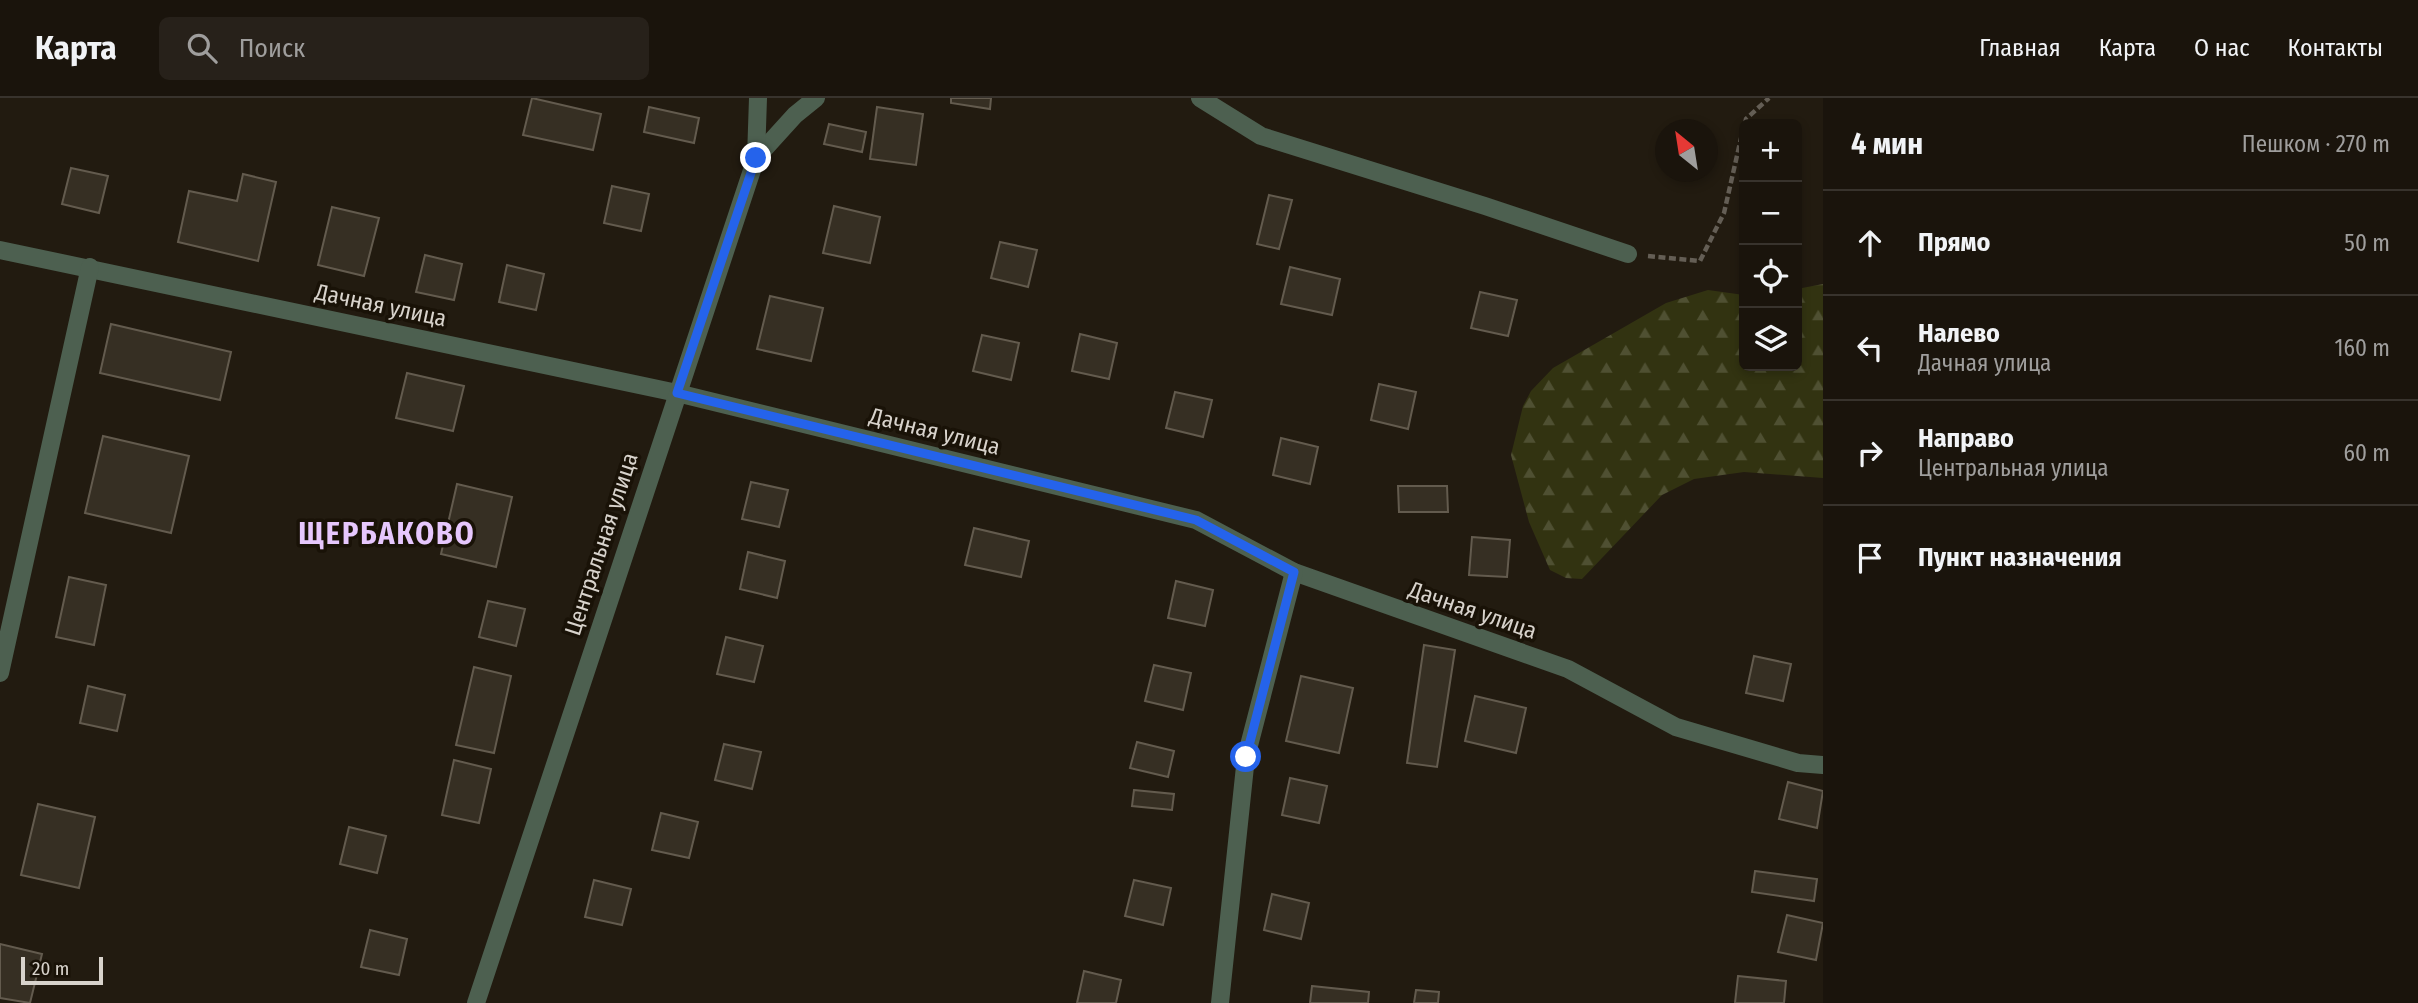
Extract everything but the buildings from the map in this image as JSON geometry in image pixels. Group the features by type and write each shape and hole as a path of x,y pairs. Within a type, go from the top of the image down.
{"street":[{"name":"Центральная улица","path":"476,1003 756,158 758,98"},
{"path":"756,158 795,115 816,98"},
{"path":"1200,98 1261,136 1628,254"},
{"name":"Дачная улица","path":"0,250 677,393 1196,520 1294,572 1568,669 1676,727 1798,763 1823,765"},
{"path":"0,673 90,267"},
{"path":"1220,1003 1246,757 1294,572"}],"path":[{"path":"1746,119 1769,98"},
{"path":"1628,254 1700,261 1724,213 1739,147"}],"green space":[{"path":"1823,284 1823,478 1744,472 1694,479 1662,495 1582,579 1566,578 1550,570 1529,522 1511,455 1523,406 1531,391 1553,368 1666,303 1708,290 1739,294 1739,371 1802,371 1802,288"}],"district":[{"name":"ЩЕРБАКОВО","path":"387,534"}],"route":[{"path":"756,158 677,393 1196,520 1294,572 1246,757"}]}
